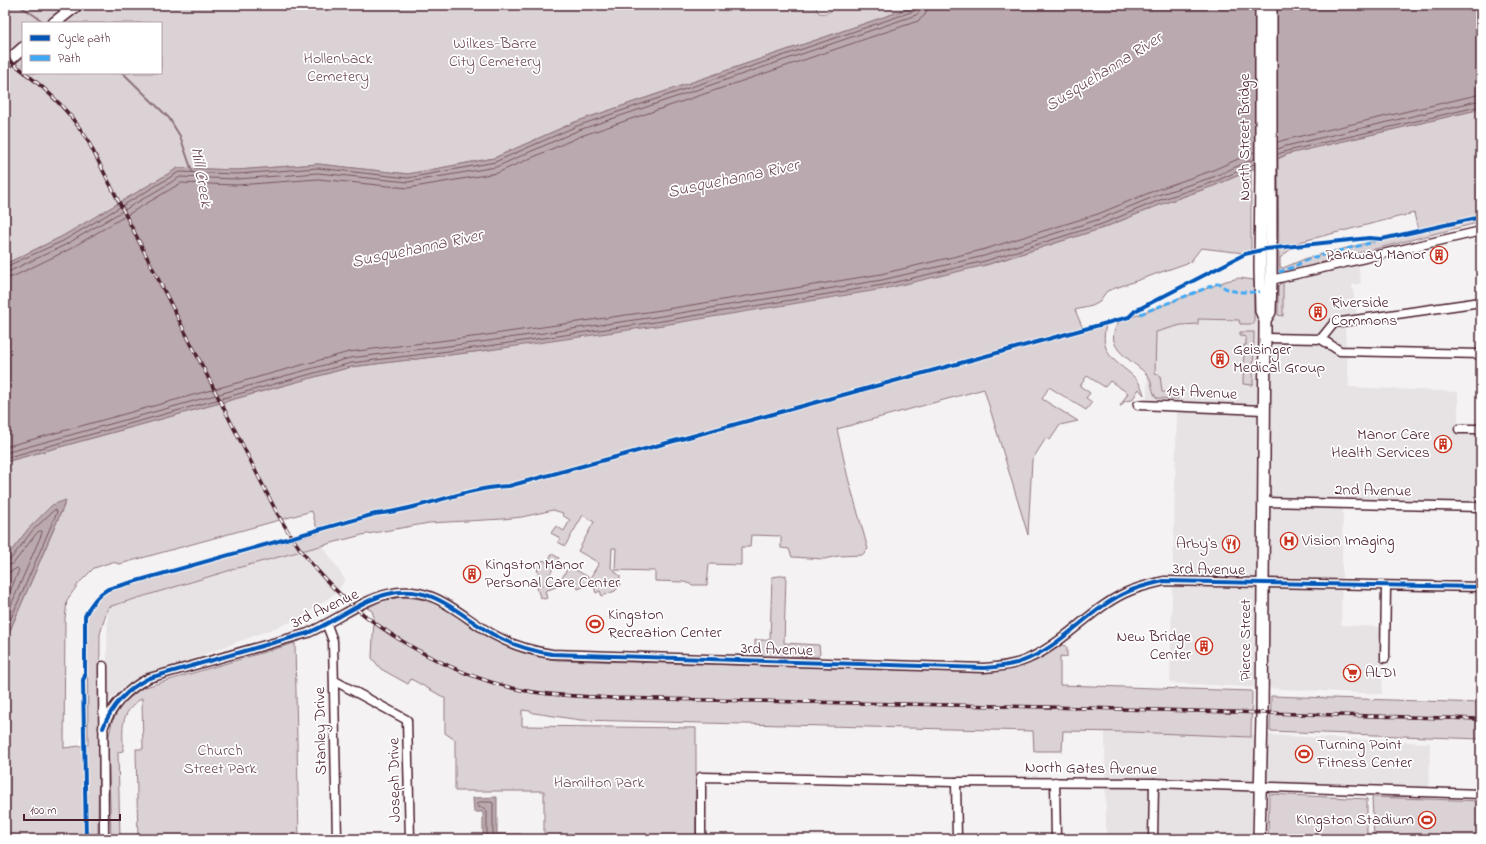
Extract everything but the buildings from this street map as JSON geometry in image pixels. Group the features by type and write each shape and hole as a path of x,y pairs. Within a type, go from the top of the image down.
{"main road":[{"path":"55,22 77,5"},
{"name":"North Street Bridge","path":"1261,5 1262,174 1265,268"},
{"name":"North Street Bridge","path":"1265,268 1271,5"},
{"path":"5,64 22,49"},
{"name":"Pierce Street","path":"1265,268 1271,280 1270,312 1265,320"},
{"name":"Pierce Street","path":"1259,839 1265,338 1265,320 1261,311 1265,268"}],"street":[{"path":"1271,280 1481,231"},
{"path":"1321,339 1334,323 1481,302"},
{"path":"1265,338 1321,339 1340,351 1481,354"},
{"name":"1st Avenue","path":"1138,405 1264,410"},
{"path":"1459,429 1481,429"},
{"name":"2nd Avenue","path":"1263,502 1481,507"},
{"name":"3rd Avenue","path":"103,728 111,710 120,698 133,687 149,678 297,637 327,624 378,597 390,593 406,592 425,594 448,604 481,627 502,639 530,650 552,654 984,668 1009,665 1033,657 1054,644 1119,596 1164,581 1481,588"},
{"path":"1385,658 1386,586"},
{"name":"Stanley Drive","path":"327,624 333,641 335,681 337,839"},
{"path":"103,666 104,839"},
{"name":"Joseph Drive","path":"335,681 407,720 410,839"},
{"name":"North Gates Avenue","path":"701,839 701,777 956,782 1154,783 1481,794"},
{"path":"956,782 957,839"},
{"path":"1055,782 1056,839"},
{"path":"1154,783 1154,839"}],"shaded area":[{"path":"1358,264 1361,283 1352,285 1357,315 1344,318 1349,387 1458,392 1458,431 1481,433 1481,505 1343,502 1341,625 1384,627 1382,694 1170,683 1177,408 1147,406 1148,334 1232,308 1256,307 1274,283"},
{"path":"323,546 345,580 337,592 299,619 162,670 141,676 122,688 106,704 108,607 241,567"},
{"path":"1105,727 1430,743 1429,789 1253,782 1252,839 1106,839"}],"green space":[{"path":"5,5 52,5 71,16 85,5 817,5 816,8 819,13 827,13 835,5 919,5 575,122 494,158 408,174 318,164 237,170 178,168 61,237 5,264"},
{"path":"1481,109 1481,222 1316,264 1298,271 1288,273 1279,271 1278,159 1288,154","holes":["1414,213 1418,230 1307,258 1283,268 1280,267 1280,258 1299,242"]},
{"path":"1251,170 1251,251 1244,253 1201,248 1190,262 1107,291 1098,303 1075,310 1084,331 1106,325 1104,339 1106,349 1119,364 1134,377 1140,385 1144,395 1139,389 1132,400 1125,401 1120,406 1128,393 1110,381 1105,387 1087,376 1080,386 1090,393 1086,398 1092,402 1086,410 1049,387 1042,399 1078,421 1060,425 1050,440 1046,438 1032,460 1028,535 984,389 837,429 848,478 868,549 862,555 838,556 824,559 792,557 789,549 781,548 781,536 751,535 750,547 741,547 741,565 709,564 707,585 693,585 684,582 655,581 655,571 615,570 616,548 612,548 611,568 620,576 620,586 615,591 602,596 600,591 596,593 593,583 578,589 575,580 545,591 547,598 544,599 540,597 537,588 542,586 537,569 543,560 547,562 552,554 559,558 550,574 561,580 569,566 590,578 599,563 578,551 594,522 583,515 565,546 558,542 560,538 551,533 556,526 564,531 570,520 562,515 563,513 553,510 522,517 503,519 429,523 362,535 241,567 108,607 100,634 98,839 5,839 5,642 66,501 29,528 5,559 5,462 351,367 482,351 986,265 1103,228 1162,204 1216,185","holes":["312,511 318,533 109,590 102,595 93,605 87,616 88,745 64,748 65,619 67,600 79,583 94,568 112,562 120,564"]},
{"path":"1239,278 1254,280 1254,324 1240,324 1239,320 1198,319 1198,324 1181,325 1156,332 1155,374 1160,375 1162,392 1178,393 1178,399 1157,398 1148,376 1116,347 1114,331 1119,322 1226,281"},
{"path":"1283,281 1283,316 1278,315 1278,286"},
{"path":"1240,332 1254,332 1253,385 1243,384 1244,345 1246,345 1246,337 1240,336"},
{"path":"786,575 784,643 819,645 820,654 817,657 757,656 755,654 755,640 770,640 772,577"},
{"name":"Hamilton Park","path":"401,597 416,598 441,606 501,644 532,655 557,660 987,672 1017,668 1035,661 1061,645 1064,645 1067,648 1067,657 1060,656 1060,685 1252,691 1251,737 1063,731 1062,751 1034,751 1033,731 580,720 522,710 522,726 696,728 696,839 544,839 544,791 455,791 455,740 445,733 445,698 411,679 408,684 381,669 372,658 374,617 372,611 367,608 381,601"},
{"name":"Church Street Park","path":"295,643 299,839 138,839 136,749 143,749 142,698 129,710 124,721 123,751 118,752 120,839 111,839 108,740 112,722 121,705 142,688"},
{"path":"1271,696 1481,703 1481,739 1270,731"},
{"path":"1269,794 1367,799 1367,839 1268,839"},
{"name":"KIngston Stadium","path":"1372,797 1481,801 1481,839 1374,839"}],"water":[{"name":"Susquehanna River","path":"919,5 1481,5 1481,109 1288,154 1216,185 1162,204 1103,228 986,265 884,289 663,325 482,351 351,367 5,462 5,264 61,237 178,168 237,170 318,164 408,174 494,158 575,122"},
{"path":"66,500 5,642 5,559 29,528 52,505"},
{"path":"497,797 497,834 521,834 522,839 483,839 483,812 474,812 473,798"}],"waterway":[{"name":"Mill Creek","path":"18,5 44,22"},
{"name":"Mill Creek","path":"124,74 169,118 180,136 192,171"}],"railway":[{"path":"5,57 22,70"},
{"path":"26,74 59,103 74,120 87,139 277,513 299,547 325,579 366,617 415,649 468,674 494,683 544,694 612,698 1048,707 1481,719"}],"marked path":[{"path":"1279,272 1311,258 1374,242"},
{"path":"1140,314 1219,283 1223,287 1233,291 1260,292"}],"cycle path":[{"path":"86,839 83,680 85,676 85,616 94,601 100,594 108,589 375,514 392,512 475,491 509,486 1129,317 1135,311 1245,254 1266,249 1369,238 1382,239 1481,217"},
{"path":"103,728 111,712 121,698 134,687 149,678 308,633 368,601 388,594 404,592 418,593 432,597 457,610 501,639 522,647 552,654 984,668 1009,665 1032,657 1056,642 1101,608 1125,593 1164,581 1481,587"}],"place":[{"name":"Parkway Manor","path":"1439,255"},
{"name":"Riverside Commons","path":"1318,312"},
{"name":"Geisinger Medical Group","path":"1220,359"},
{"name":"Manor Care Health Services","path":"1443,444"},
{"name":"Vision Imaging","path":"1289,541"},
{"name":"Arby's","path":"1231,544"},
{"name":"Kingston Manor Personal Care Center","path":"472,574"},
{"name":"Kingston Recreation Center","path":"595,624"},
{"name":"New Bridge Center","path":"1204,646"},
{"name":"ALDI","path":"1352,673"},
{"name":"Turning Point Fitness Center","path":"1304,754"},
{"name":"KIngston Stadium","path":"1427,820"}],"park label":[{"name":"Wilkes-Barre City Cemetery","path":"495,53"},
{"name":"Hollenback Cemetery","path":"338,68"}]}
